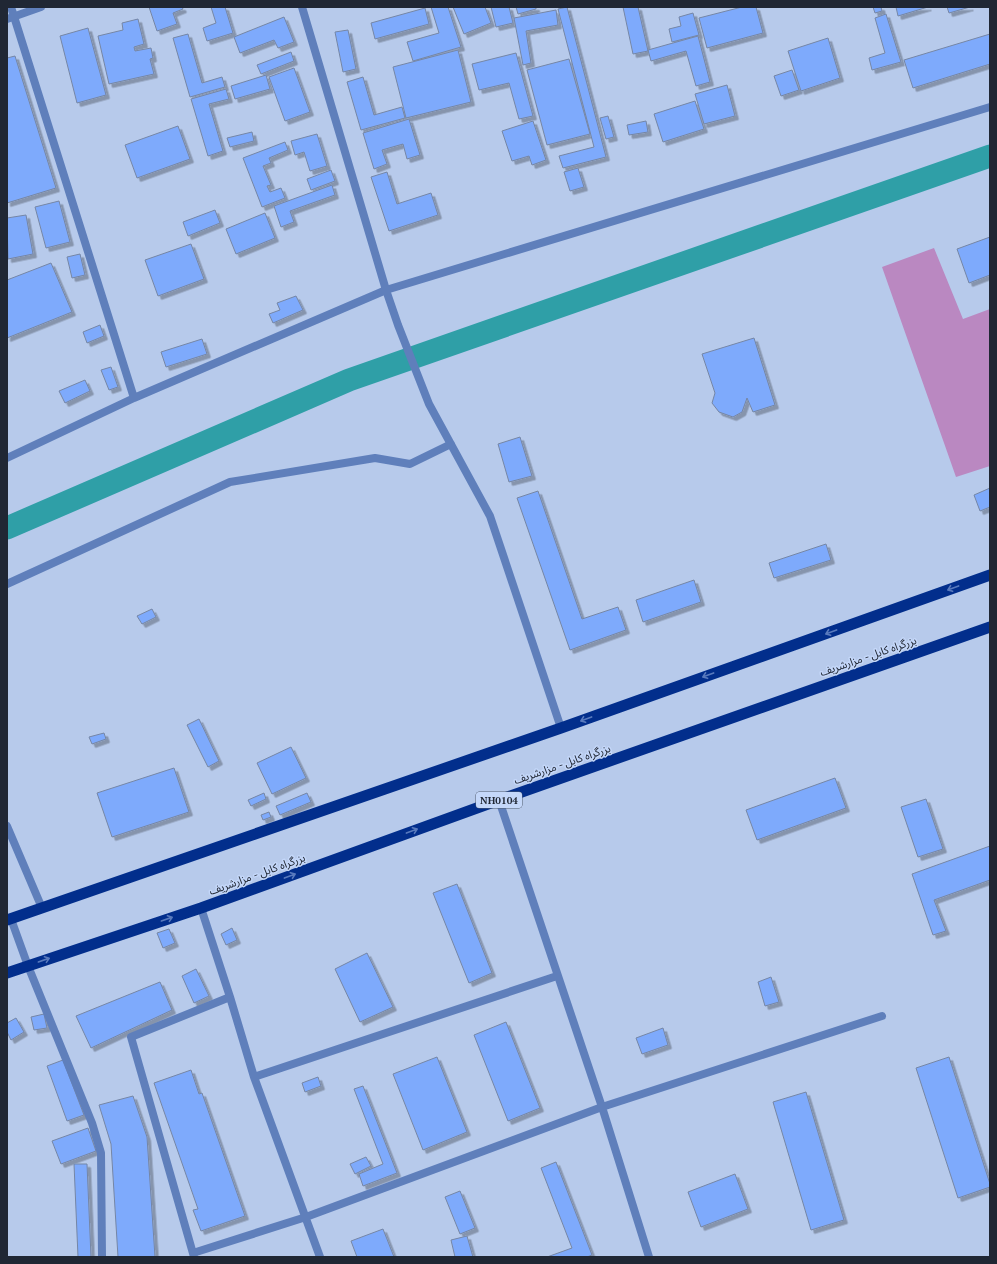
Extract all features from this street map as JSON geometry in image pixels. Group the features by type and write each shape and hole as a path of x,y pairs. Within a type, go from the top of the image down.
{"highway":[{"path":"9,920 561,728 990,575"},
{"name":"بزرگراه کابل - مزارشریف","path":"7,973 201,908 499,800 990,627"}],"street":[{"path":"11,7 11,18 134,398"},
{"path":"11,18 41,7"},
{"path":"302,7 386,290 398,325 429,404 490,516 561,728"},
{"path":"7,458 134,398 386,290 990,107"},
{"path":"7,584 230,482 375,458 410,464 451,444"},
{"path":"499,800 602,1107 650,1257"},
{"path":"7,826 42,908"},
{"path":"201,908 254,1078 320,1257"},
{"path":"9,920 92,1123 101,1153 102,1257"},
{"path":"254,1078 558,976"},
{"path":"230,997 131,1037 194,1255 306,1217 602,1107 882,1016"}],"shaded area":[{"path":"934,248 963,319 990,309 990,466 956,477 882,267"}],"building":[{"path":"149,7 182,7 183,9 173,13 177,24 157,31"},
{"path":"211,7 225,7 233,33 207,41 203,28 216,23"},
{"path":"431,7 448,7 461,47 413,61 407,42 439,33"},
{"path":"453,7 485,7 491,23 464,34"},
{"path":"491,7 509,7 513,23 496,27"},
{"path":"516,7 536,7 536,9 518,14"},
{"path":"567,7 606,157 563,168 559,156 594,147 558,9"},
{"path":"623,7 638,7 648,51 633,54"},
{"path":"742,7 756,7 763,33 707,48 699,18"},
{"path":"873,7 881,7 882,11 875,13"},
{"path":"896,7 928,7 898,16"},
{"path":"947,7 970,7 949,13"},
{"path":"425,8 429,24 375,39 371,23"},
{"path":"556,10 558,25 526,31 531,63 523,65 514,18"},
{"path":"693,13 699,35 672,42 669,29 681,26 679,17"},
{"path":"886,14 901,62 872,70 869,58 885,53 875,18"},
{"path":"284,17 294,42 278,48 274,40 240,53 234,37"},
{"path":"138,19 144,44 134,47 135,51 151,48 153,58 150,59 154,74 109,84 98,36 123,30 122,23"},
{"path":"88,28 106,95 77,103 60,36"},
{"path":"348,30 356,69 343,72 335,32"},
{"path":"188,34 202,83 222,77 225,87 190,97 173,38"},
{"path":"990,34 990,64 913,88 904,60"},
{"path":"698,36 710,82 696,86 686,51 651,61 648,50"},
{"path":"828,38 840,78 801,91 788,51"},
{"path":"458,50 471,102 406,118 393,67"},
{"path":"291,52 294,61 261,74 257,65"},
{"path":"516,53 533,116 519,119 509,83 479,90 472,64"},
{"path":"15,56 56,188 7,203 7,58"},
{"path":"569,59 590,134 547,145 527,70"},
{"path":"294,68 310,112 285,121 269,77"},
{"path":"792,70 799,90 781,96 774,76"},
{"path":"266,75 270,89 235,99 231,86"},
{"path":"363,77 374,115 402,107 405,118 361,130 347,82"},
{"path":"727,85 735,116 704,124 695,94"},
{"path":"226,89 229,99 209,104 223,151 208,156 191,99"},
{"path":"695,101 704,129 663,142 654,114"},
{"path":"608,116 614,137 606,139 600,118"},
{"path":"409,119 420,155 407,159 403,144 382,150 387,164 374,169 363,133"},
{"path":"533,121 546,160 532,165 529,156 512,161 502,131"},
{"path":"646,121 648,132 629,135 627,125"},
{"path":"178,126 190,159 137,178 125,145"},
{"path":"252,132 254,141 230,147 227,138"},
{"path":"317,134 327,166 310,171 304,152 295,155 291,141"},
{"path":"285,142 288,150 269,158 271,163 263,166 271,185 267,186 270,192 281,188 285,198 262,207 243,158"},
{"path":"578,168 584,187 570,191 564,172"},
{"path":"331,170 335,181 311,190 307,179"},
{"path":"387,172 397,204 431,193 438,215 389,231 371,177"},
{"path":"332,185 335,195 290,211 294,222 281,227 274,206"},
{"path":"59,201 70,242 46,248 35,207"},
{"path":"215,210 220,223 188,236 183,222"},
{"path":"265,213 275,238 236,254 226,229"},
{"path":"26,215 33,254 8,259 7,218"},
{"path":"990,237 990,275 969,283 957,249"},
{"path":"191,244 204,279 158,296 145,260"},
{"path":"80,254 85,275 72,278 67,257"},
{"path":"51,263 72,312 7,338 7,280"},
{"path":"296,296 303,310 273,323 269,314 280,310 277,303"},
{"path":"100,325 104,336 87,343 83,332"},
{"path":"754,338 775,405 753,412 747,398 742,412 733,417 719,412 712,403 715,393 702,354"},
{"path":"202,339 207,354 166,367 161,352"},
{"path":"111,367 118,387 109,390 101,370"},
{"path":"85,380 90,391 65,403 59,391"},
{"path":"520,437 532,476 509,482 498,444"},
{"path":"990,488 990,507 980,511 974,495"},
{"path":"538,491 582,619 618,607 626,630 570,650 517,498"},
{"path":"826,544 831,560 774,578 769,563"},
{"path":"694,580 701,602 643,622 636,600"},
{"path":"152,609 156,617 142,624 137,616"},
{"path":"199,719 219,761 208,767 187,725"},
{"path":"104,733 106,739 92,744 89,737"},
{"path":"291,747 306,778 272,794 257,763"},
{"path":"174,768 189,812 112,837 97,793"},
{"path":"835,778 846,808 757,840 746,810"},
{"path":"264,793 266,799 251,806 248,800"},
{"path":"307,793 311,802 280,815 276,806"},
{"path":"926,799 943,849 918,857 901,807"},
{"path":"269,812 271,817 263,820 261,815"},
{"path":"990,846 990,880 934,900 946,931 933,935 912,874"},
{"path":"457,884 492,973 469,983 433,893"},
{"path":"232,928 237,940 226,945 221,934"},
{"path":"169,929 175,943 163,948 157,933"},
{"path":"367,953 393,1007 360,1022 335,969"},
{"path":"196,969 209,996 194,1003 182,976"},
{"path":"771,977 779,1002 765,1006 758,982"},
{"path":"160,982 172,1010 91,1048 76,1016"},
{"path":"44,1014 47,1028 34,1030 31,1017"},
{"path":"16,1018 24,1032 11,1040 7,1032 7,1023"},
{"path":"506,1022 540,1108 508,1121 474,1035"},
{"path":"663,1028 668,1045 642,1054 636,1038"},
{"path":"437,1057 467,1132 423,1150 393,1074"},
{"path":"949,1057 990,1184 990,1187 958,1198 916,1068"},
{"path":"63,1060 84,1115 67,1121 47,1066"},
{"path":"191,1070 199,1094 202,1093 245,1216 201,1231 193,1210 198,1209 154,1083"},
{"path":"318,1077 321,1086 305,1092 302,1083"},
{"path":"363,1086 397,1173 363,1186 359,1174 383,1164 354,1089"},
{"path":"806,1092 844,1220 811,1230 773,1102"},
{"path":"133,1096 147,1137 155,1257 118,1257 111,1144 99,1105"},
{"path":"88,1128 96,1151 61,1164 52,1141"},
{"path":"366,1157 371,1166 355,1174 350,1164"},
{"path":"556,1162 592,1255 587,1257 547,1257 572,1248 541,1168"},
{"path":"74,1164 87,1164 91,1257 78,1257"},
{"path":"735,1174 748,1209 701,1227 688,1192"},
{"path":"460,1191 475,1228 460,1234 445,1197"},
{"path":"383,1229 394,1257 357,1257 351,1241"},
{"path":"467,1236 473,1257 455,1257 451,1240"}],"waterway":[{"path":"7,528 349,380 990,156"}]}
